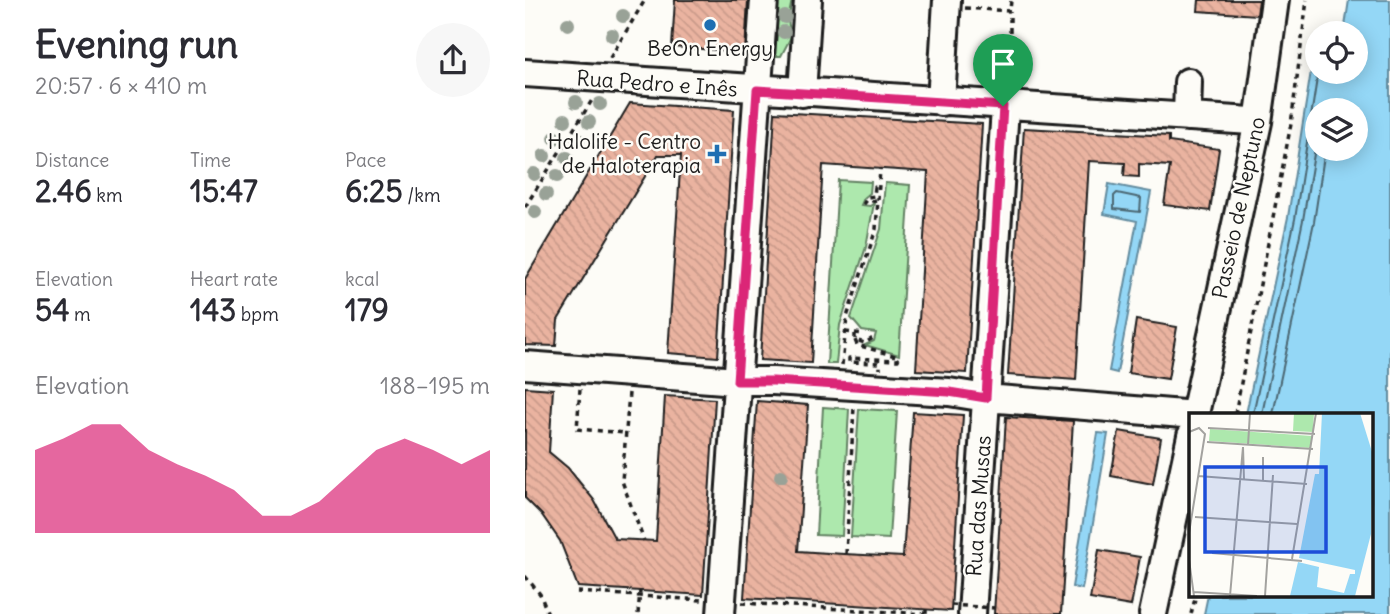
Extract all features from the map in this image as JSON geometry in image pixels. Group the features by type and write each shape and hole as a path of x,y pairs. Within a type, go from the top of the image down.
{"street":[{"path":"722,604 764,0"},
{"path":"802,93 814,39 808,0"},
{"path":"941,102 947,0"},
{"name":"Passeio de Neptuno","path":"1191,413 1258,122 1275,0"},
{"name":"Rua das Musas","path":"972,609 1008,62"},
{"name":"Rua Pedro e Inês","path":"525,73 605,80 758,84 802,93 1251,121"},
{"path":"1187,117 1188,82"},
{"path":"525,365 737,381 949,392 1189,421"},
{"name":"Passeio de Neptuno","path":"1153,614 1189,421"}],"path":[{"path":"525,207 605,80 610,57 645,0"},
{"path":"1235,413 1290,124 1307,0"},
{"path":"1010,11 1010,32"},
{"path":"842,361 854,293 876,229 880,169"},
{"path":"876,200 864,203 868,197 874,196 875,187 880,185"},
{"path":"845,332 864,334"},
{"path":"855,334 857,345 899,357 898,360 849,358 849,362 880,363"},
{"path":"855,340 865,343 873,338 874,334"},
{"path":"581,369 577,429 626,433"},
{"path":"630,373 622,481 644,541"},
{"path":"846,554 855,405"},
{"path":"525,576 540,594 548,614"},
{"path":"577,592 640,593 722,604 842,606 872,612 925,614 926,604"},
{"path":"638,614 640,593"},
{"path":"1191,614 1195,596"},
{"path":"817,614 818,607"}],"green space":[{"path":"778,0 792,0 788,20 791,37 781,56 774,56"},
{"path":"838,180 871,182 870,193 861,205 870,206 874,203 866,247 840,325 836,364 827,364"},
{"path":"885,183 910,185 899,355 865,345 874,341 876,333 862,331 851,318 881,229"},
{"path":"823,407 849,409 842,536 816,535"},
{"path":"859,409 897,411 889,539 851,537"}],"water":[{"path":"1349,0 1390,0 1390,614 1204,614 1208,596 1373,596 1373,413 1246,413 1288,217 1305,109 1305,161 1368,161 1368,98 1307,98 1309,84 1368,84 1368,21 1346,21"},
{"path":"1109,184 1151,192 1117,373 1109,371 1137,221 1104,214"},
{"path":"1098,433 1108,434 1082,589 1072,587"}],"building":[{"name":"BeOn Energy","path":"675,0 748,0 745,52 672,47"},
{"path":"1199,0 1259,0 1257,15 1198,11"},
{"path":"630,103 734,110 718,357 668,353 681,155 658,155 558,320 556,346 525,345 525,279"},
{"path":"775,112 982,124 967,373 916,370 928,172 823,165 811,363 760,360"},
{"path":"1024,128 1169,136 1169,142 1219,149 1210,211 1164,205 1170,166 1139,164 1139,177 1124,176 1125,163 1089,161 1076,380 1008,375"},
{"path":"1136,320 1177,327 1168,379 1128,373"},
{"path":"525,387 553,389 549,452 568,468 594,500 615,539 656,541 665,396 715,399 703,595 578,587 560,541 542,515 525,498"},
{"path":"757,401 808,405 798,551 903,557 913,412 963,415 951,611 744,598"},
{"path":"1006,417 1073,421 1061,614 994,614"},
{"path":"1119,431 1161,438 1153,484 1111,476"},
{"path":"1099,550 1140,557 1131,606 1090,599"}],"place":[{"name":"BeOn Energy","path":"710,25"},
{"name":"Halolife - Centro de Haloterapia","path":"717,154"}],"route":[{"path":"757,90 1003,106 986,398 949,392 737,381 757,90"}]}
